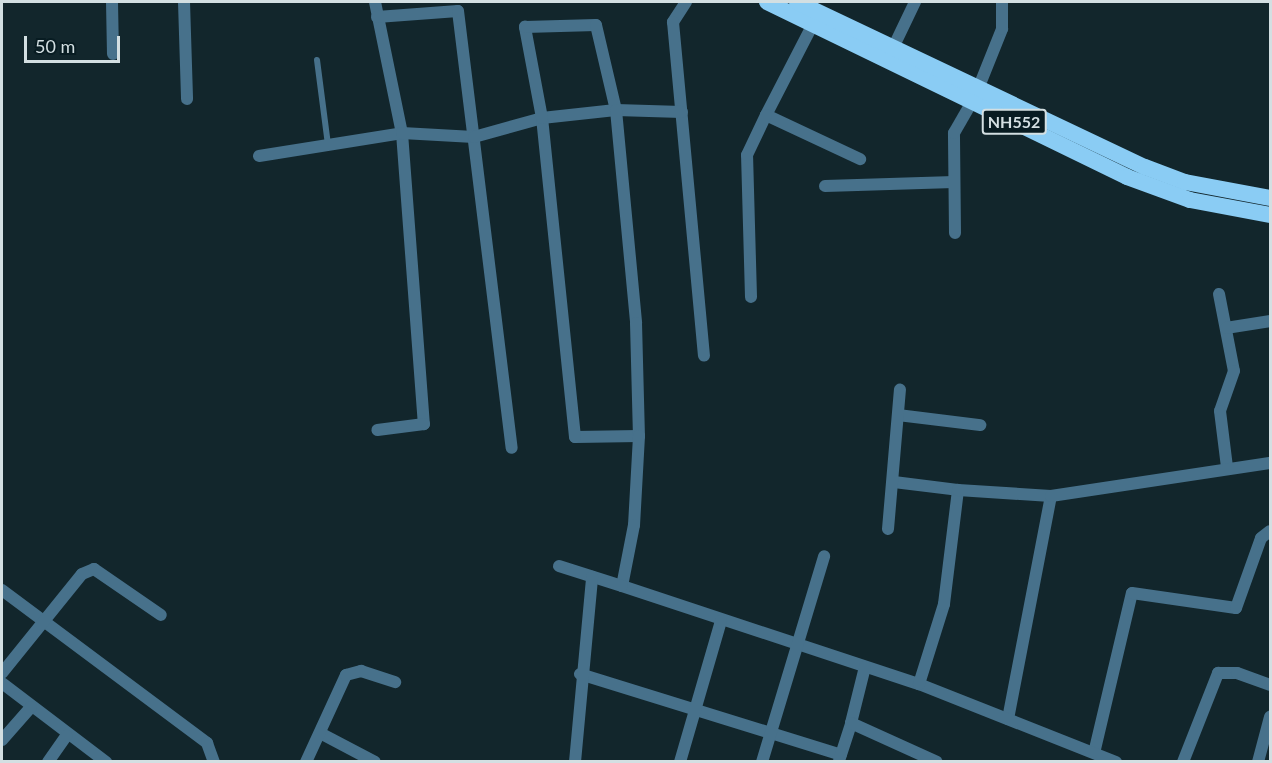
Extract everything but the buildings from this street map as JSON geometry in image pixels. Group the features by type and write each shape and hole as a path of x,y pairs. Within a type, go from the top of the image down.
{"highway":[{"name":"NH552","path":"767,2 975,96 1145,167 1185,182 1270,198"},
{"name":"NH552","path":"797,2 893,48 975,96 1158,190 1270,215"}],"street":[{"path":"112,2 113,54"},
{"path":"184,2 187,99"},
{"path":"375,2 402,133 424,424 377,430"},
{"path":"686,2 673,22 704,356"},
{"path":"893,48 915,2"},
{"path":"955,233 954,133 975,96 1002,29 1002,2"},
{"path":"377,17 458,11 512,448"},
{"path":"751,297 747,155 813,24"},
{"path":"622,586 634,525 639,436 636,323 616,110 596,25 525,27 542,117 575,437 639,436"},
{"path":"259,156 402,133 474,137 542,117 616,110 682,112"},
{"path":"766,115 860,159"},
{"path":"825,186 954,182"},
{"path":"1219,294 1234,382 1220,411 1227,467"},
{"path":"1226,328 1270,321"},
{"path":"888,529 894,482 900,390"},
{"path":"898,415 980,424"},
{"path":"894,482 958,490 1051,496 1227,467 1270,463"},
{"path":"919,684 944,604 958,490"},
{"path":"1008,719 1051,496"},
{"path":"1095,750 1132,593 1236,608 1261,538 1270,531"},
{"path":"762,762 824,556"},
{"path":"559,566 721,621 919,684 1095,750 1116,762"},
{"path":"2,673 82,574 93,569 161,615"},
{"path":"574,762 580,674 592,577"},
{"path":"2,590 207,743 214,762"},
{"path":"680,762 721,621"},
{"path":"580,674 695,709 840,758 865,667"},
{"path":"306,762 346,675 361,671 395,682"},
{"path":"1183,762 1218,673 1236,673 1270,685"},
{"path":"2,682 66,736 106,762"},
{"path":"2,740 31,707"},
{"path":"1260,761 1270,717"},
{"path":"851,723 937,762"},
{"path":"320,733 375,762"},
{"path":"48,762 66,736"}],"lane":[{"path":"317,60 328,145"}]}
